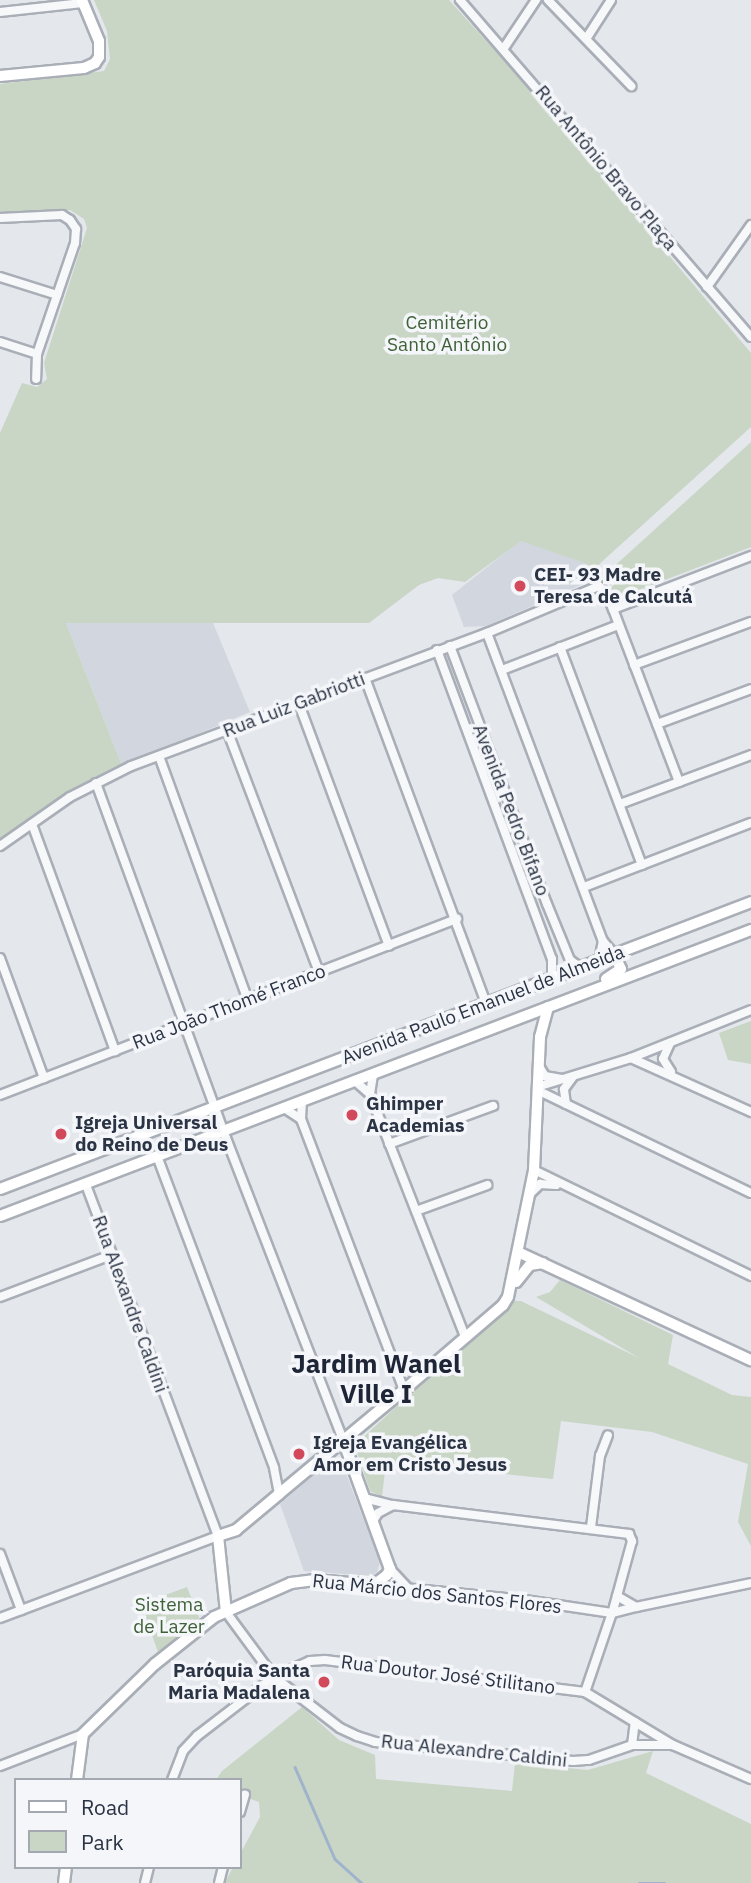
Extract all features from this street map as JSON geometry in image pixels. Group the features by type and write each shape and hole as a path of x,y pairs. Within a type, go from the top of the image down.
{"street":[{"name":"Rua Antônio Bravo Plaça","path":"460,0 751,337"},
{"path":"504,48 536,0"},
{"path":"548,0 631,86"},
{"path":"586,39 611,0"},
{"path":"0,12 83,2 99,41 99,57 95,63 84,68 0,76"},
{"path":"0,218 57,215 66,217 74,224 75,243 37,354 36,379"},
{"path":"707,288 751,225"},
{"path":"0,277 57,295"},
{"path":"0,342 37,354"},
{"path":"679,782 612,609 751,556"},
{"name":"Rua Luiz Gabriotti","path":"0,846 96,783 159,756 487,633 599,586 606,593 612,609"},
{"path":"634,665 751,622"},
{"path":"502,670 618,625"},
{"path":"487,633 603,941 621,964 618,973 583,988 564,1001"},
{"name":"Avenida Pedro Bifano","path":"450,646 547,904 570,960 581,968"},
{"path":"560,647 642,865"},
{"name":"Avenida Pedro Bifano","path":"437,650 552,958 552,978"},
{"path":"365,678 457,919 486,1004"},
{"path":"657,724 751,689"},
{"path":"299,704 389,946"},
{"path":"227,730 319,972"},
{"path":"620,804 751,755"},
{"path":"159,756 248,1000"},
{"path":"96,783 390,1569 410,1589"},
{"path":"584,887 751,823"},
{"path":"32,824 115,1051"},
{"name":"Avenida Paulo Emanuel de Almeida","path":"0,1189 751,902"},
{"path":"534,910 547,904"},
{"name":"Rua João Thomé Franco","path":"0,1095 457,919"},
{"name":"Avenida Paulo Emanuel de Almeida","path":"0,1216 751,930"},
{"path":"598,961 603,941"},
{"path":"0,958 44,1078"},
{"path":"512,1288 534,1175 540,1037 548,1007"},
{"path":"537,1089 650,1051 751,1010"},
{"path":"520,1019 534,1022 540,1037"},
{"path":"663,1064 670,1043"},
{"path":"650,1051 673,1074"},
{"path":"648,1064 643,1057 650,1051"},
{"path":"631,1058 673,1074 751,1112"},
{"path":"538,1065 545,1076 572,1078"},
{"path":"370,1094 373,1074"},
{"path":"566,1104 564,1089 572,1078"},
{"path":"355,1081 370,1094 465,1337"},
{"path":"537,1089 751,1193"},
{"path":"302,1102 301,1119 404,1390"},
{"path":"536,1117 543,1105 554,1102 566,1104"},
{"path":"389,1144 493,1106"},
{"path":"284,1108 301,1119"},
{"path":"157,1156 274,1468 279,1494"},
{"path":"534,1175 569,1189"},
{"path":"534,1175 751,1276"},
{"path":"530,1195 534,1188 547,1182"},
{"name":"Rua Alexandre Caldini","path":"85,1183 218,1536 226,1612 274,1677 340,1728 375,1742 573,1761 589,1760 632,1745 673,1745"},
{"path":"416,1211 487,1185"},
{"path":"520,1253 751,1360"},
{"path":"0,1297 111,1255"},
{"path":"0,1618 236,1530 503,1305 525,1269 535,1264 545,1264"},
{"path":"336,1422 348,1428 362,1424"},
{"path":"591,1527 600,1456 608,1435"},
{"path":"326,1454 342,1456 353,1466"},
{"path":"274,1468 282,1478 298,1478"},
{"path":"364,1498 393,1505 591,1527 624,1532 631,1537 612,1613 585,1692"},
{"path":"373,1521 378,1513 393,1505"},
{"path":"0,1554 21,1610"},
{"path":"374,1585 382,1581 390,1569"},
{"name":"Rua Márcio dos Santos Flores","path":"83,1734 155,1664 226,1612 291,1583 315,1580 374,1585 612,1613 751,1583"},
{"path":"221,1584 227,1594 235,1598 251,1599"},
{"path":"617,1595 636,1607"},
{"name":"Rua Doutor José Stilitano","path":"173,1778 183,1751 197,1736 274,1677 310,1661 325,1660 585,1692 673,1745 751,1779"},
{"path":"632,1745 635,1722"},
{"path":"0,1766 83,1734 77,1778"},
{"path":"242,1805 245,1795"}],"shaded area":[{"name":"CEI- 93 Madre Teresa de Calcutá","path":"521,540 596,567 590,581 486,626 464,627 452,595"},
{"path":"66,623 213,623 250,712 122,766"},
{"path":"329,1462 338,1462 343,1466 380,1562 377,1572 371,1576 304,1571 280,1504"}],"green space":[{"name":"Cemitério Santo Antônio","path":"94,0 449,0 516,74 751,353 751,427 596,567 521,541 465,582 438,578 419,585 369,623 66,623 122,766 75,787 0,839 0,433 22,383 37,387 47,379 44,363 87,228 84,219 70,210 0,213 0,84 104,71 110,59 107,31"},
{"path":"751,442 751,547 623,596 614,595 608,581 609,571"},
{"path":"751,1021 751,1064 728,1060 719,1033"},
{"path":"560,1280 673,1335 668,1364 732,1395 751,1397 751,1546 738,1522 748,1464 652,1432 561,1421 553,1479 386,1462 382,1497 370,1491 356,1449 357,1443 511,1301 521,1301 639,1358 536,1297 550,1292"},
{"name":"Sistema de Lazer","path":"187,1587 200,1620 158,1652 141,1604"},
{"path":"302,1707 339,1740 375,1755 376,1779 512,1791 515,1763 588,1770 653,1751 646,1773 751,1824 751,1883 225,1883 232,1869 242,1869 242,1850 260,1817 259,1802 242,1796 242,1778 217,1778 222,1771"}],"waterway":[{"path":"295,1767 335,1859 362,1883"},
{"path":"639,1883 665,1883"}],"place":[{"name":"CEI- 93 Madre Teresa de Calcutá","path":"520,586"},
{"name":"Ghimper Academias","path":"352,1115"},
{"name":"Igreja Universal do Reino de Deus","path":"61,1134"},
{"name":"Igreja Evangélica Amor em Cristo Jesus","path":"299,1454"},
{"name":"Paróquia Santa Maria Madalena","path":"324,1682"}],"district":[{"name":"Jardim Wanel Ville I","path":"376,1379"}]}
